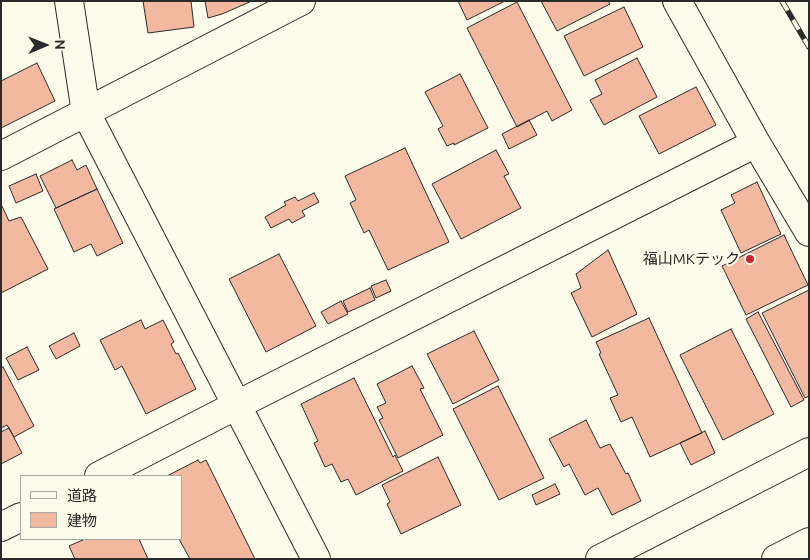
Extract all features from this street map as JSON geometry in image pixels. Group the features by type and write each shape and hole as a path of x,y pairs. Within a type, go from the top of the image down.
{"street":[{"path":"69,1 86,113 316,559"},
{"path":"1,156 301,1"},
{"path":"677,1 756,143 809,232"},
{"path":"101,475 756,143"},
{"path":"600,559 809,452"},
{"path":"1,527 20,518"},
{"path":"776,559 809,542"}],"building":[{"path":"143,1 191,1 194,27 148,33"},
{"path":"205,1 252,1 208,18"},
{"path":"458,1 505,1 467,20"},
{"path":"541,1 608,1 610,4 557,31"},
{"path":"517,2 572,110 552,121 547,111 517,127 467,28"},
{"path":"624,7 643,47 584,76 564,36"},
{"path":"637,58 657,97 604,125 590,100 602,94 595,80"},
{"path":"37,63 55,101 1,128 1,81"},
{"path":"460,74 488,128 454,145 454,143 447,146 438,129 443,126 425,92"},
{"path":"696,87 716,125 659,154 639,116"},
{"path":"529,120 537,135 509,149 502,134"},
{"path":"405,148 449,242 388,270 369,230 364,233 350,203 356,200 345,176"},
{"path":"496,150 509,174 504,176 521,208 461,239 432,184"},
{"path":"72,160 77,170 86,165 97,189 56,208 40,176"},
{"path":"36,174 43,191 16,203 9,186"},
{"path":"757,182 781,234 741,253 721,210 735,203 731,195"},
{"path":"97,189 123,243 97,256 91,244 74,252 54,209"},
{"path":"314,193 319,202 302,211 305,216 292,223 289,219 271,228 265,217 286,205 284,202 295,197 298,201"},
{"path":"1,204 9,221 21,217 48,269 1,293"},
{"path":"784,235 808,285 746,315 722,266"},
{"path":"608,250 637,314 592,337 571,293 581,288 576,274"},
{"path":"279,254 316,326 266,352 229,279"},
{"path":"386,280 391,291 376,298 371,286"},
{"path":"370,288 375,300 348,312 343,301"},
{"path":"809,290 809,396 805,398 762,313"},
{"path":"341,301 348,314 328,324 321,312"},
{"path":"758,312 804,400 791,407 746,319"},
{"path":"649,318 702,433 650,457 632,417 621,422 610,398 618,395 599,354 601,353 596,342"},
{"path":"141,320 145,329 163,320 174,342 171,344 176,354 178,353 196,389 146,414 122,366 115,370 100,340"},
{"path":"731,329 774,414 723,440 680,355"},
{"path":"474,331 499,380 453,404 427,354"},
{"path":"74,333 80,346 56,359 49,346"},
{"path":"27,347 39,370 18,380 6,358"},
{"path":"412,366 424,388 420,389 443,435 398,458 379,420 383,418 377,407 386,403 377,384"},
{"path":"3,367 34,426 14,437 7,425 1,428 1,368"},
{"path":"354,378 393,457 395,455 403,471 356,495 348,479 341,482 332,464 325,467 314,443 318,441 301,404"},
{"path":"498,386 544,478 499,500 453,409"},
{"path":"586,420 600,448 610,444 626,474 628,473 641,501 612,515 598,488 585,495 569,464 564,467 549,439"},
{"path":"9,428 22,453 1,464 1,432"},
{"path":"705,431 715,453 691,465 680,443"},
{"path":"438,457 461,505 401,534 387,504 390,502 382,485"},
{"path":"198,460 200,463 206,460 255,559 190,559 180,540 182,540 182,475 169,475"},
{"path":"555,484 560,494 536,505 532,495"},
{"path":"83,540 139,540 148,559 75,559 69,546"}],"railway":[{"path":"782,1 809,47"}],"place":[{"name":"福山MKテック","path":"750,259"}]}
